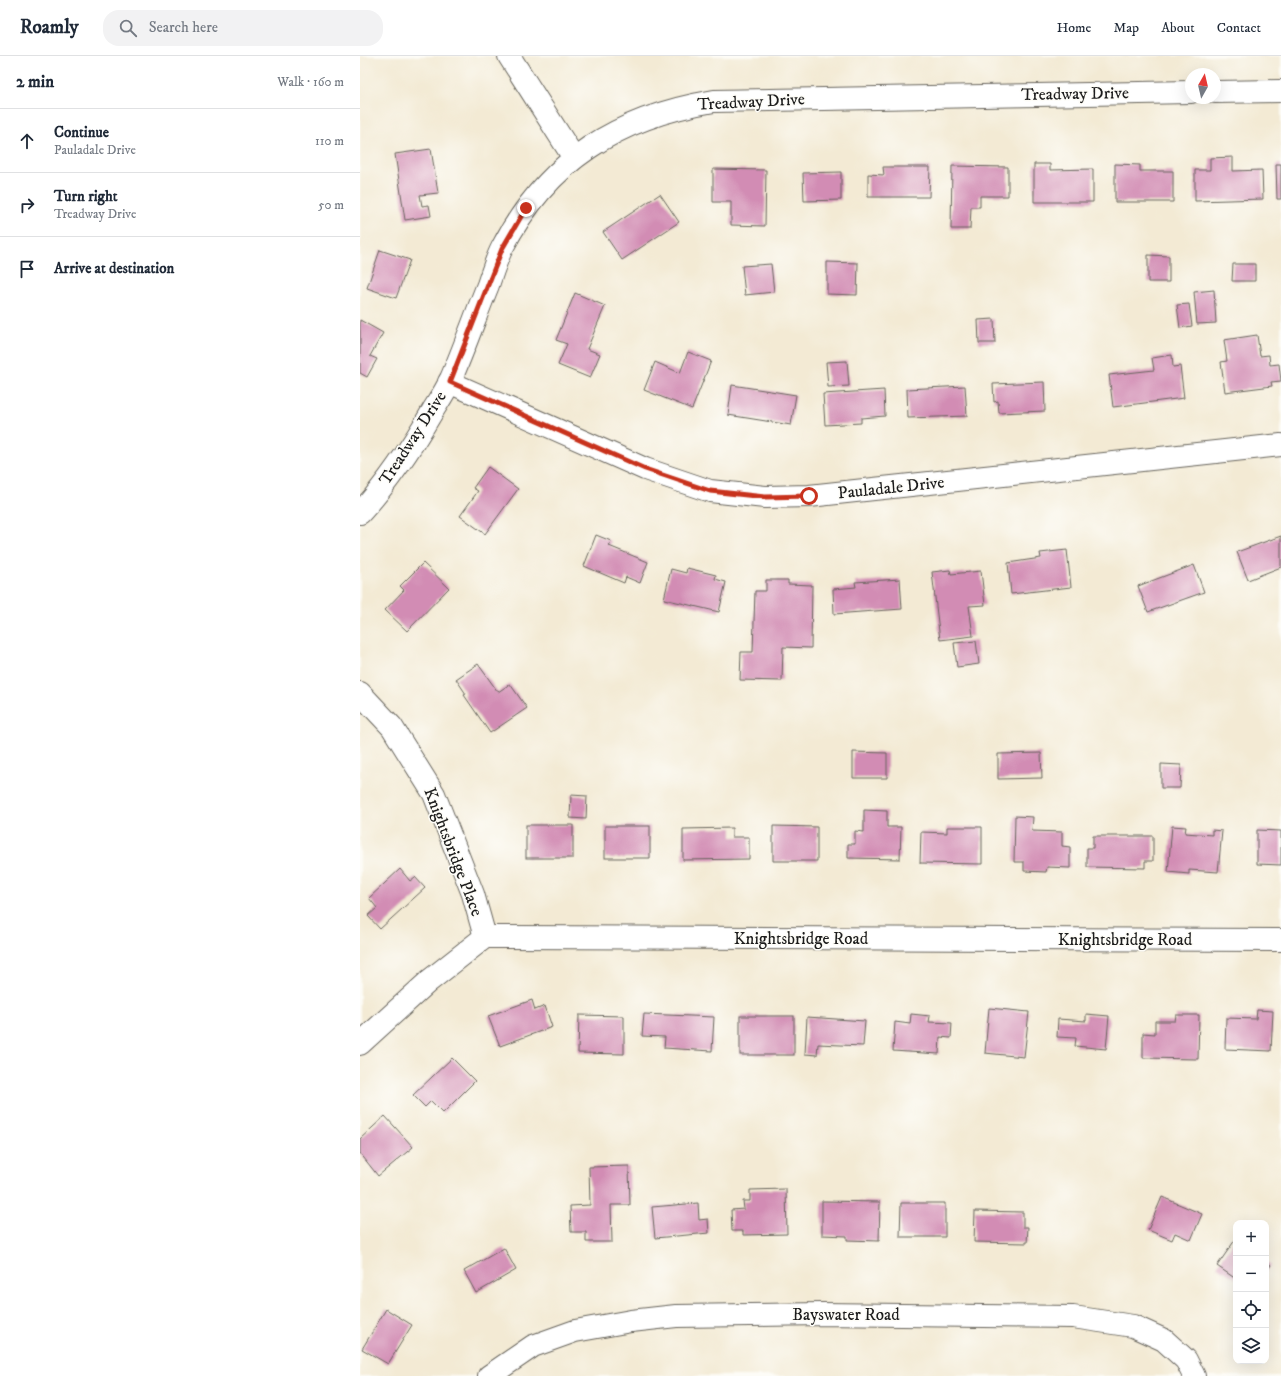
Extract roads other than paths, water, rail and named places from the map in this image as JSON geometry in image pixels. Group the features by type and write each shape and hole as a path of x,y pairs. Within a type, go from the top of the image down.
{"street":[{"path":"509,56 574,158"},
{"path":"1221,92 1281,91"},
{"name":"Treadway Drive","path":"360,513 374,498 415,441 450,382 502,249 526,208 553,176 574,158 620,129 641,119 682,107 714,101 1185,92"},
{"name":"Pauladale Drive","path":"450,382 645,469 710,491 765,497 809,496 1281,445"},
{"name":"Knightsbridge Place","path":"360,693 392,727 434,794 473,894 485,937"},
{"path":"360,1044 429,981 485,937"},
{"name":"Knightsbridge Road","path":"485,937 1281,940"},
{"name":"Bayswater Road","path":"489,1376 533,1346 574,1331 631,1321 676,1316 822,1314 1073,1318 1133,1326 1164,1340 1186,1360 1194,1376"}]}
